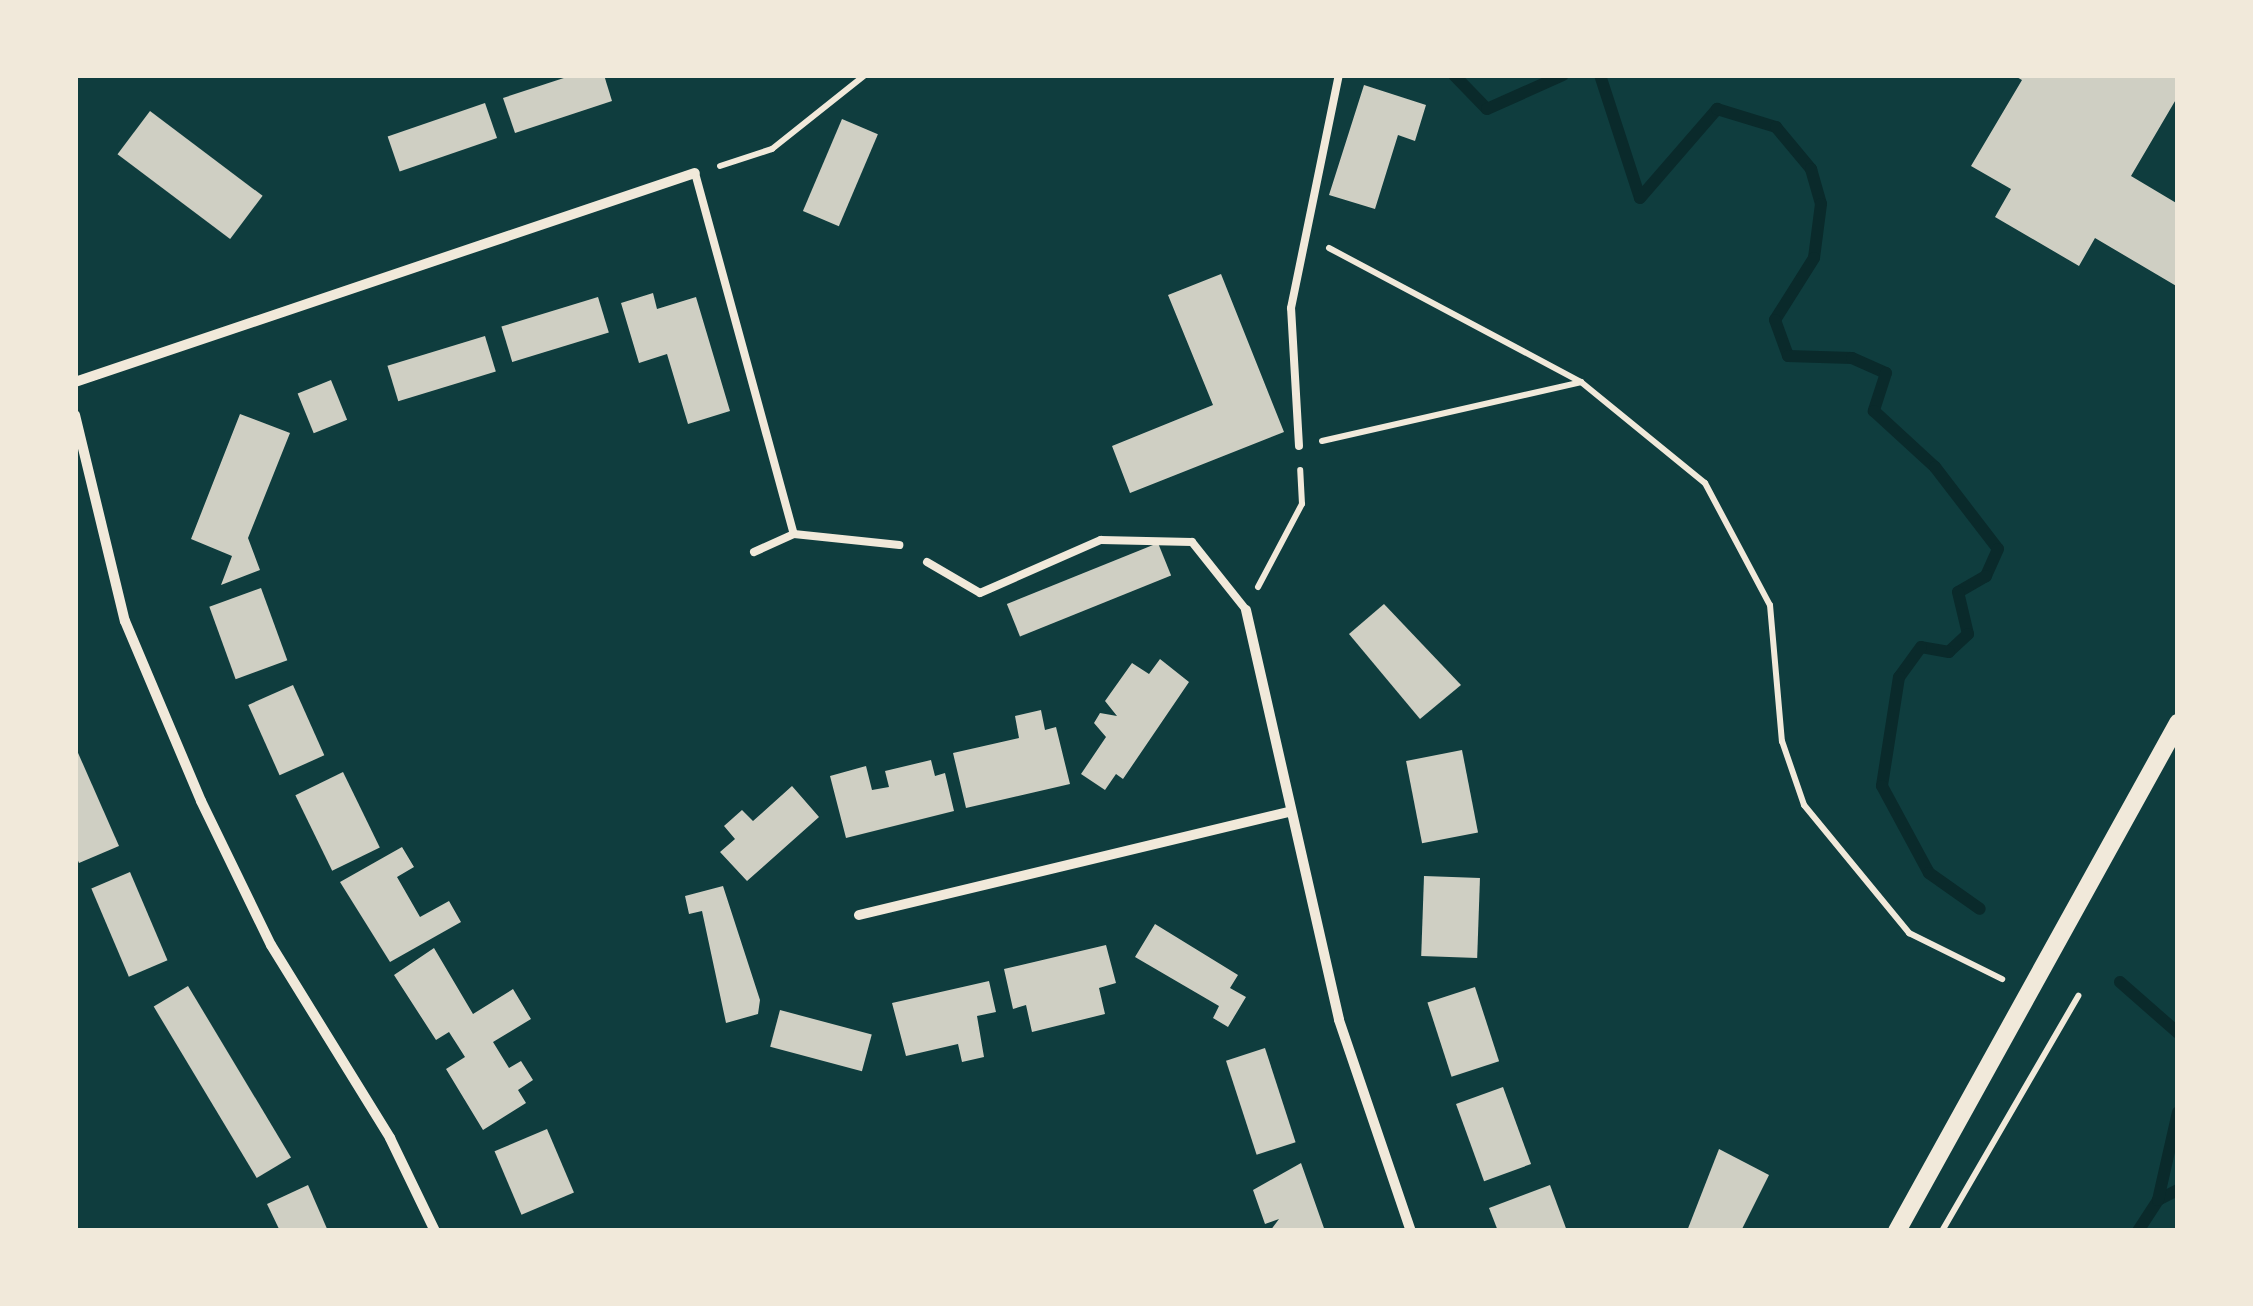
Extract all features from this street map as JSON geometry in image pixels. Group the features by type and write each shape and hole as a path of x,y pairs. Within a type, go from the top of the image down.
{"street":[{"path":"75,382 695,173"},
{"path":"75,416 124,621 201,801 271,945 390,1138 435,1231"},
{"path":"1246,610 1287,812 1339,1020 1412,1231"},
{"path":"1897,1231 2178,723"},
{"path":"859,915 1287,812"}],"lane":[{"path":"1299,446 1291,308 1339,75"},
{"path":"695,173 794,534"},
{"path":"754,552 794,534 900,545"},
{"path":"927,562 980,593 1101,540 1192,542 1246,610"}],"path":[{"path":"695,173 772,149 865,75"},
{"path":"1304,234 1581,382 1706,483 1770,605 1782,741 1804,805 1909,933 2008,982"},
{"path":"1246,610 1302,504 1299,446 1581,382"},
{"path":"1942,1231 2078,996"}],"building":[{"path":"573,75 604,75 612,101 515,133 503,98"},
{"path":"2013,75 2178,75 2178,96 2131,176 2178,204 2178,287 2095,238 2079,266 1995,217 2011,189 1971,166 2022,80"},
{"path":"1364,85 1426,105 1415,141 1398,135 1375,209 1329,195"},
{"path":"485,103 497,138 400,172 388,137"},
{"path":"150,111 263,196 230,239 118,154"},
{"path":"842,119 878,134 839,226 803,211"},
{"path":"1221,274 1284,432 1130,493 1112,446 1213,405 1168,295"},
{"path":"653,293 657,309 696,297 730,411 688,424 667,354 639,363 621,303"},
{"path":"598,297 609,332 512,362 501,327"},
{"path":"485,336 496,371 398,401 387,366"},
{"path":"331,380 347,420 314,433 298,393"},
{"path":"240,414 290,433 248,538 260,570 221,585 232,556 191,539"},
{"path":"1158,543 1171,575 1020,637 1007,604"},
{"path":"261,588 287,660 236,679 209,607"},
{"path":"1384,604 1461,685 1420,719 1349,634"},
{"path":"1160,659 1189,682 1123,779 1116,774 1105,790 1081,774 1106,737 1094,723 1100,713 1117,716 1105,701 1132,663 1149,674"},
{"path":"293,685 324,755 280,775 248,705"},
{"path":"1041,710 1045,730 1056,727 1070,784 966,808 953,753 1019,738 1015,716"},
{"path":"75,746 119,846 79,863 75,854"},
{"path":"1462,750 1478,832 1422,843 1406,761"},
{"path":"931,760 935,776 945,773 954,811 846,838 830,776 866,766 872,790 889,787 885,771"},
{"path":"343,772 380,847 332,871 295,795"},
{"path":"792,786 819,817 747,881 720,852 735,839 724,826 742,810 753,821"},
{"path":"402,847 414,867 397,877 420,917 449,901 461,922 390,962 340,882"},
{"path":"130,872 168,960 129,977 91,888"},
{"path":"1424,876 1480,878 1477,958 1421,956"},
{"path":"723,886 760,1000 758,1014 726,1023 702,911 689,914 685,896"},
{"path":"1155,924 1238,975 1230,988 1246,997 1228,1027 1213,1018 1219,1006 1135,957"},
{"path":"1106,945 1116,983 1099,988 1105,1014 1032,1032 1026,1005 1013,1009 1004,969"},
{"path":"434,948 473,1014 513,989 531,1019 493,1042 509,1068 521,1061 533,1080 518,1090 526,1103 483,1130 446,1069 465,1057 449,1032 436,1040 394,975"},
{"path":"989,981 996,1012 977,1016 984,1057 962,1062 958,1044 906,1056 892,1003"},
{"path":"188,986 291,1157 257,1178 154,1007"},
{"path":"1475,987 1499,1061 1452,1077 1427,1002"},
{"path":"780,1010 872,1035 862,1071 770,1047"},
{"path":"1265,1048 1296,1142 1257,1155 1226,1061"},
{"path":"1503,1087 1531,1164 1484,1181 1456,1104"},
{"path":"547,1129 574,1193 521,1215 495,1151"},
{"path":"1719,1149 1769,1175 1741,1231 1687,1231"},
{"path":"1301,1163 1325,1231 1270,1231 1279,1219 1265,1224 1253,1190"},
{"path":"308,1185 328,1231 280,1231 267,1204"},
{"path":"1550,1185 1567,1231 1498,1231 1489,1208"}],"waterway":[{"path":"1454,75 1487,109 1563,75"},
{"path":"1600,75 1640,198 1717,109 1776,127 1811,169 1821,204 1814,258 1775,320 1788,356 1852,358 1886,373 1874,411 1935,467 1998,549 1986,576 1958,592 1968,634 1949,652 1921,647 1899,677 1882,786 1929,873 1980,909"},
{"path":"2120,982 2178,1033"},
{"path":"2138,1231 2158,1200 2178,1112"},
{"path":"2158,1200 2178,1190"}]}
